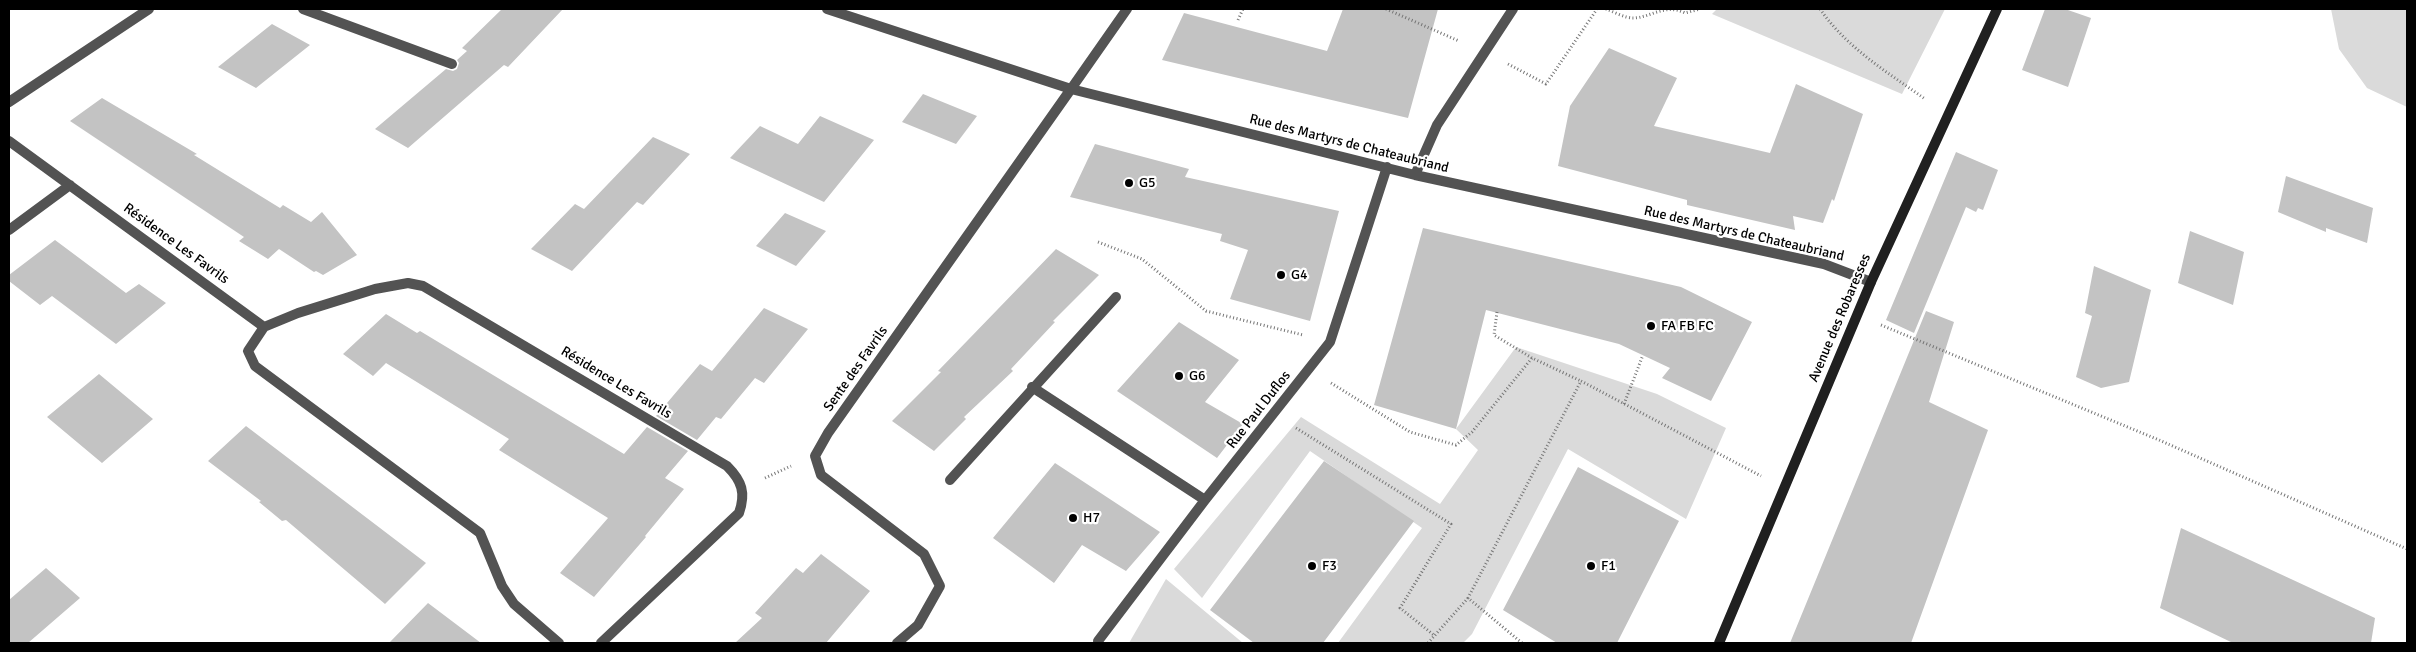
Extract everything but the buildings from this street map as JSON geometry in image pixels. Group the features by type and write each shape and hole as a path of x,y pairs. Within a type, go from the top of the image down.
{"street":[{"path":"9,102 149,9"},
{"path":"303,9 452,64"},
{"name":"Rue des Martyrs de Chateaubriand","path":"827,9 1071,89 1415,175 1824,264 1872,282"},
{"name":"Sente des Favrils","path":"815,456 828,433 1128,9"},
{"path":"1415,175 1436,125 1513,9"},
{"name":"Avenue des Robaresses","path":"1718,643 1872,282 1997,9"},
{"name":"Résidence Les Favrils","path":"9,141 264,326 298,312 375,289 408,283 423,286 727,466 739,477 744,488"},
{"name":"Rue Paul Duflos","path":"1098,641 1205,500 1330,342 1387,167"},
{"path":"9,230 70,185"},
{"path":"950,480 1032,387 1116,297"},
{"path":"264,326 248,351 255,366 480,533 502,586 514,604 560,643"},
{"path":"1032,387 1205,500"},
{"path":"815,456 821,475 924,554 940,586 918,624 897,643"},
{"path":"601,643 740,513 744,500 744,488"}],"path":[{"path":"1238,20 1243,9"},
{"path":"1606,9 1633,18 1655,11 1678,10 1685,13 1700,9"},
{"path":"1820,9 1827,20 1869,60 1948,115"},
{"path":"1098,242 1142,258 1206,311 1330,342"},
{"path":"1497,312 1494,335 1532,358 1581,381 1784,488"},
{"path":"1882,325 2159,440 2407,549"},
{"path":"1624,404 1643,355"},
{"path":"1309,370 1410,432 1456,445 1472,432 1532,358"},
{"path":"1428,643 1468,598 1581,381"},
{"path":"1273,414 1451,524 1400,608 1435,636"},
{"path":"744,488 815,456"},
{"path":"1468,598 1522,643"}],"shaded area":[{"path":"1713,9 1945,9 1902,94 1712,14 1716,10"},
{"path":"2331,9 2407,9 2407,107 2367,88 2339,49"},
{"path":"1516,347 1657,394 1726,428 1686,519 1568,449 1472,634 1463,643 1338,643 1422,528 1310,451 1202,598 1174,569 1301,417 1440,504 1478,450 1456,429"},
{"path":"1166,579 1243,643 1129,643"}],"place":[{"name":"G5","path":"1129,183"},
{"name":"G4","path":"1281,275"},
{"name":"FA FB FC","path":"1651,326"},
{"name":"G6","path":"1179,376"},
{"name":"H7","path":"1073,518"},
{"name":"F3","path":"1312,566"},
{"name":"F1","path":"1591,566"}]}
